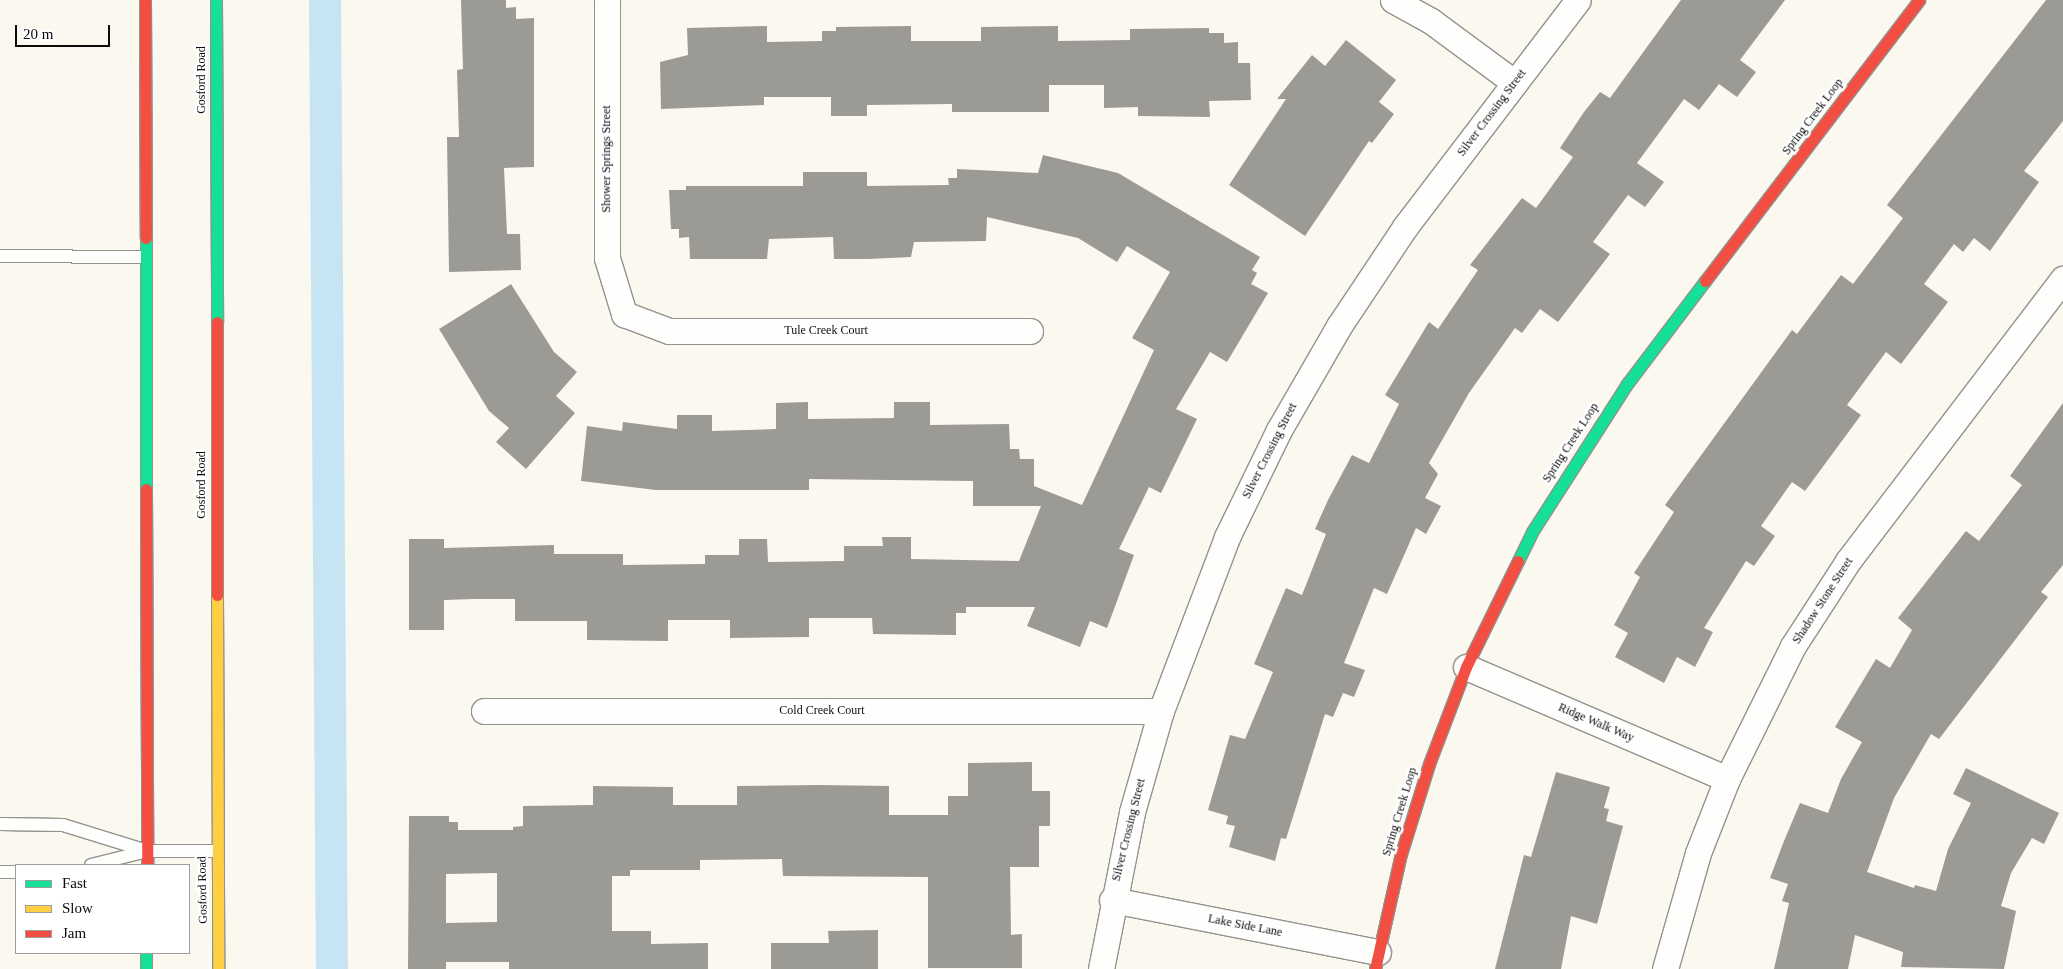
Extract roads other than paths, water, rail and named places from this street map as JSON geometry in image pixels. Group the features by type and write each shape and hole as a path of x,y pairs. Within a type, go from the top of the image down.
{"main road":[{"path":"145,0 144,257 147,864"},
{"name":"Gosford Road","path":"216,0 216,851 218,969"},
{"name":"Spring Creek Loop","path":"1377,961 1426,773 1466,667 1532,532 1584,446 1919,0"},
{"path":"146,954 146,969"}],"street":[{"name":"Shower Springs Street","path":"607,0 607,258 624,314"},
{"path":"1393,0 1431,21 1514,83"},
{"name":"Silver Crossing Street","path":"1101,969 1112,900 1161,711 1227,537 1279,430 1339,326 1400,235 1578,0"},
{"name":"Shadow Stone Street","path":"1665,969 1698,854 1727,778 1793,646 1848,561 2059,291"},
{"name":"Tule Creek Court","path":"624,314 669,331 1030,331"},
{"name":"Ridge Walk Way","path":"1466,667 1727,778"},
{"name":"Cold Creek Court","path":"484,711 1161,711"},
{"name":"Lake Side Lane","path":"1112,900 1377,961"}],"lane":[{"path":"0,256 144,257"},
{"path":"0,824 62,825 147,851"},
{"path":"95,864 147,851 216,851"},
{"path":"0,872 15,872"}],"waterway":[{"path":"325,0 332,969"}]}
